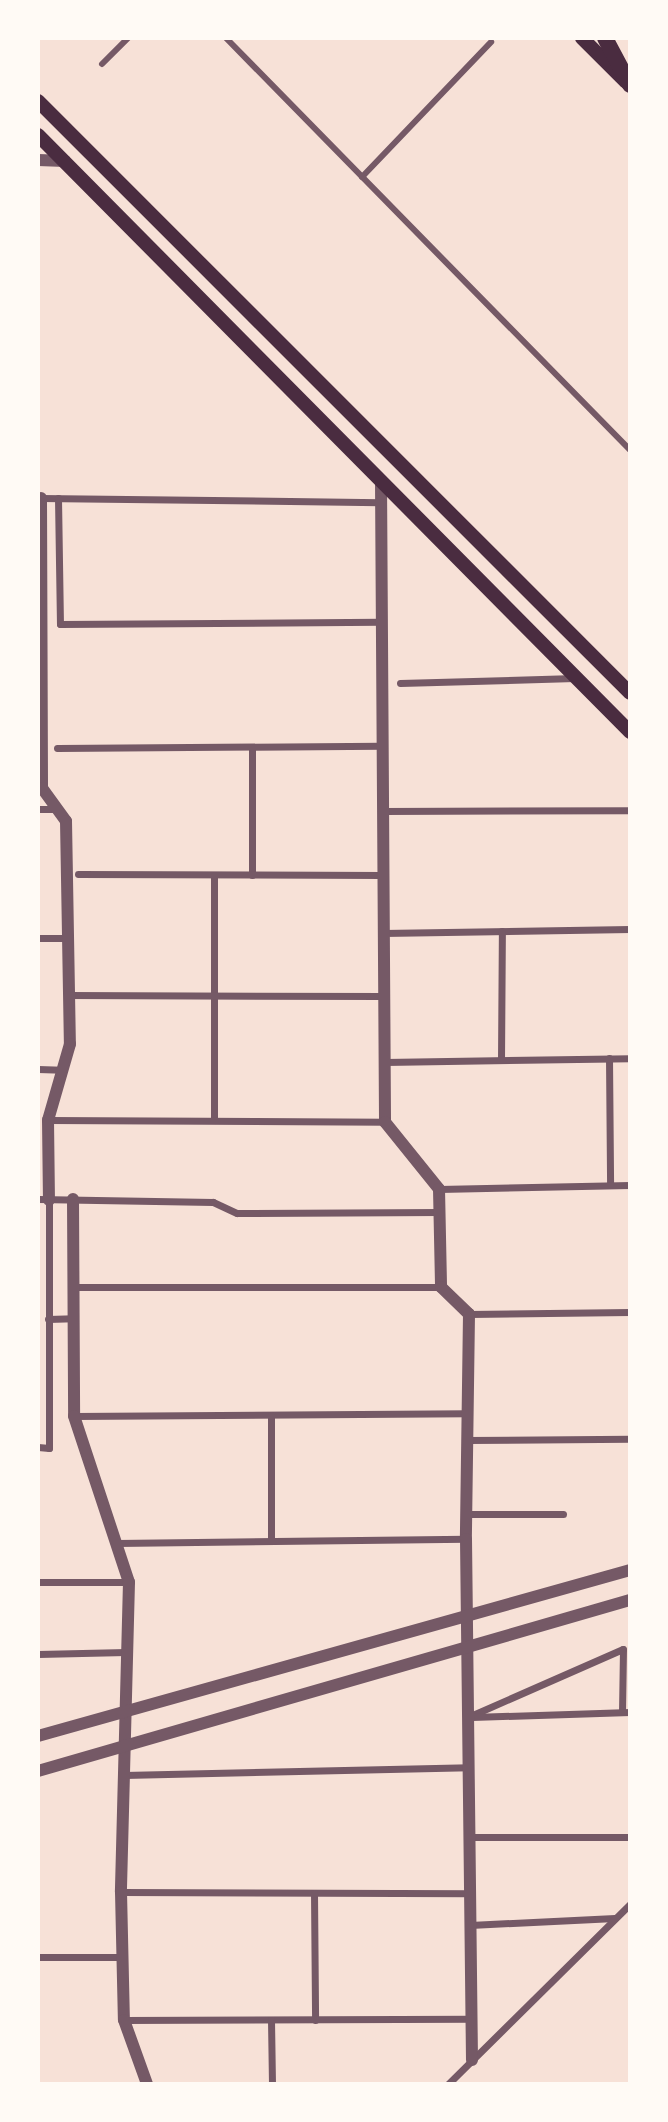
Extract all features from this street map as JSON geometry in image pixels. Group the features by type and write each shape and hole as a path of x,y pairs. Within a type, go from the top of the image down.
{"main road":[{"path":"582,38 629,86"},
{"path":"605,38 629,86"},
{"path":"38,101 629,693"},
{"path":"38,135 629,732"},
{"path":"381,481 399,463"}],"street":[{"path":"102,64 128,38"},
{"path":"226,38 629,450"},
{"path":"362,177 491,42"},
{"path":"38,160 65,161"},
{"path":"381,481 385,1122 439,1189 441,1286 469,1314 629,1312"},
{"path":"38,1447 49,1448 49,1292 44,1199 48,1120 70,1044 66,821 42,788 39,612 41,498 380,502"},
{"path":"58,498 60,624 380,622"},
{"path":"400,683 576,678"},
{"path":"57,748 381,746"},
{"path":"252,747 252,875"},
{"path":"38,809 56,809"},
{"path":"382,811 629,810"},
{"path":"78,874 383,876"},
{"path":"214,875 214,1120"},
{"path":"383,933 629,929"},
{"path":"501,1060 502,931"},
{"path":"38,938 67,938"},
{"path":"68,995 384,996"},
{"path":"609,1058 610,1185"},
{"path":"385,1062 629,1058"},
{"path":"38,1069 61,1070"},
{"path":"48,1120 385,1122"},
{"path":"439,1189 629,1185"},
{"path":"44,1199 213,1202 237,1213 440,1212"},
{"path":"73,1199 74,1416 129,1582 121,1892 124,2020 147,2084"},
{"path":"73,1287 441,1286"},
{"path":"38,1292 49,1292"},
{"path":"469,1314 466,1539 472,2060"},
{"path":"48,1319 73,1318"},
{"path":"38,1340 48,1340"},
{"path":"74,1416 467,1413"},
{"path":"271,1415 271,1541"},
{"path":"467,1440 629,1439"},
{"path":"467,1514 563,1514"},
{"path":"117,1542 466,1539"},
{"path":"38,1735 629,1570"},
{"path":"38,1582 129,1582"},
{"path":"38,1771 629,1600"},
{"path":"623,1649 625,1712 468,1717 623,1649"},
{"path":"38,1654 126,1652"},
{"path":"123,1775 469,1767"},
{"path":"470,1837 629,1838"},
{"path":"121,1892 470,1893"},
{"path":"314,1893 315,2020"},
{"path":"448,2084 629,1903"},
{"path":"470,1925 615,1918"},
{"path":"38,1957 122,1957"},
{"path":"124,2020 472,2019"},
{"path":"271,2020 272,2084"}]}
